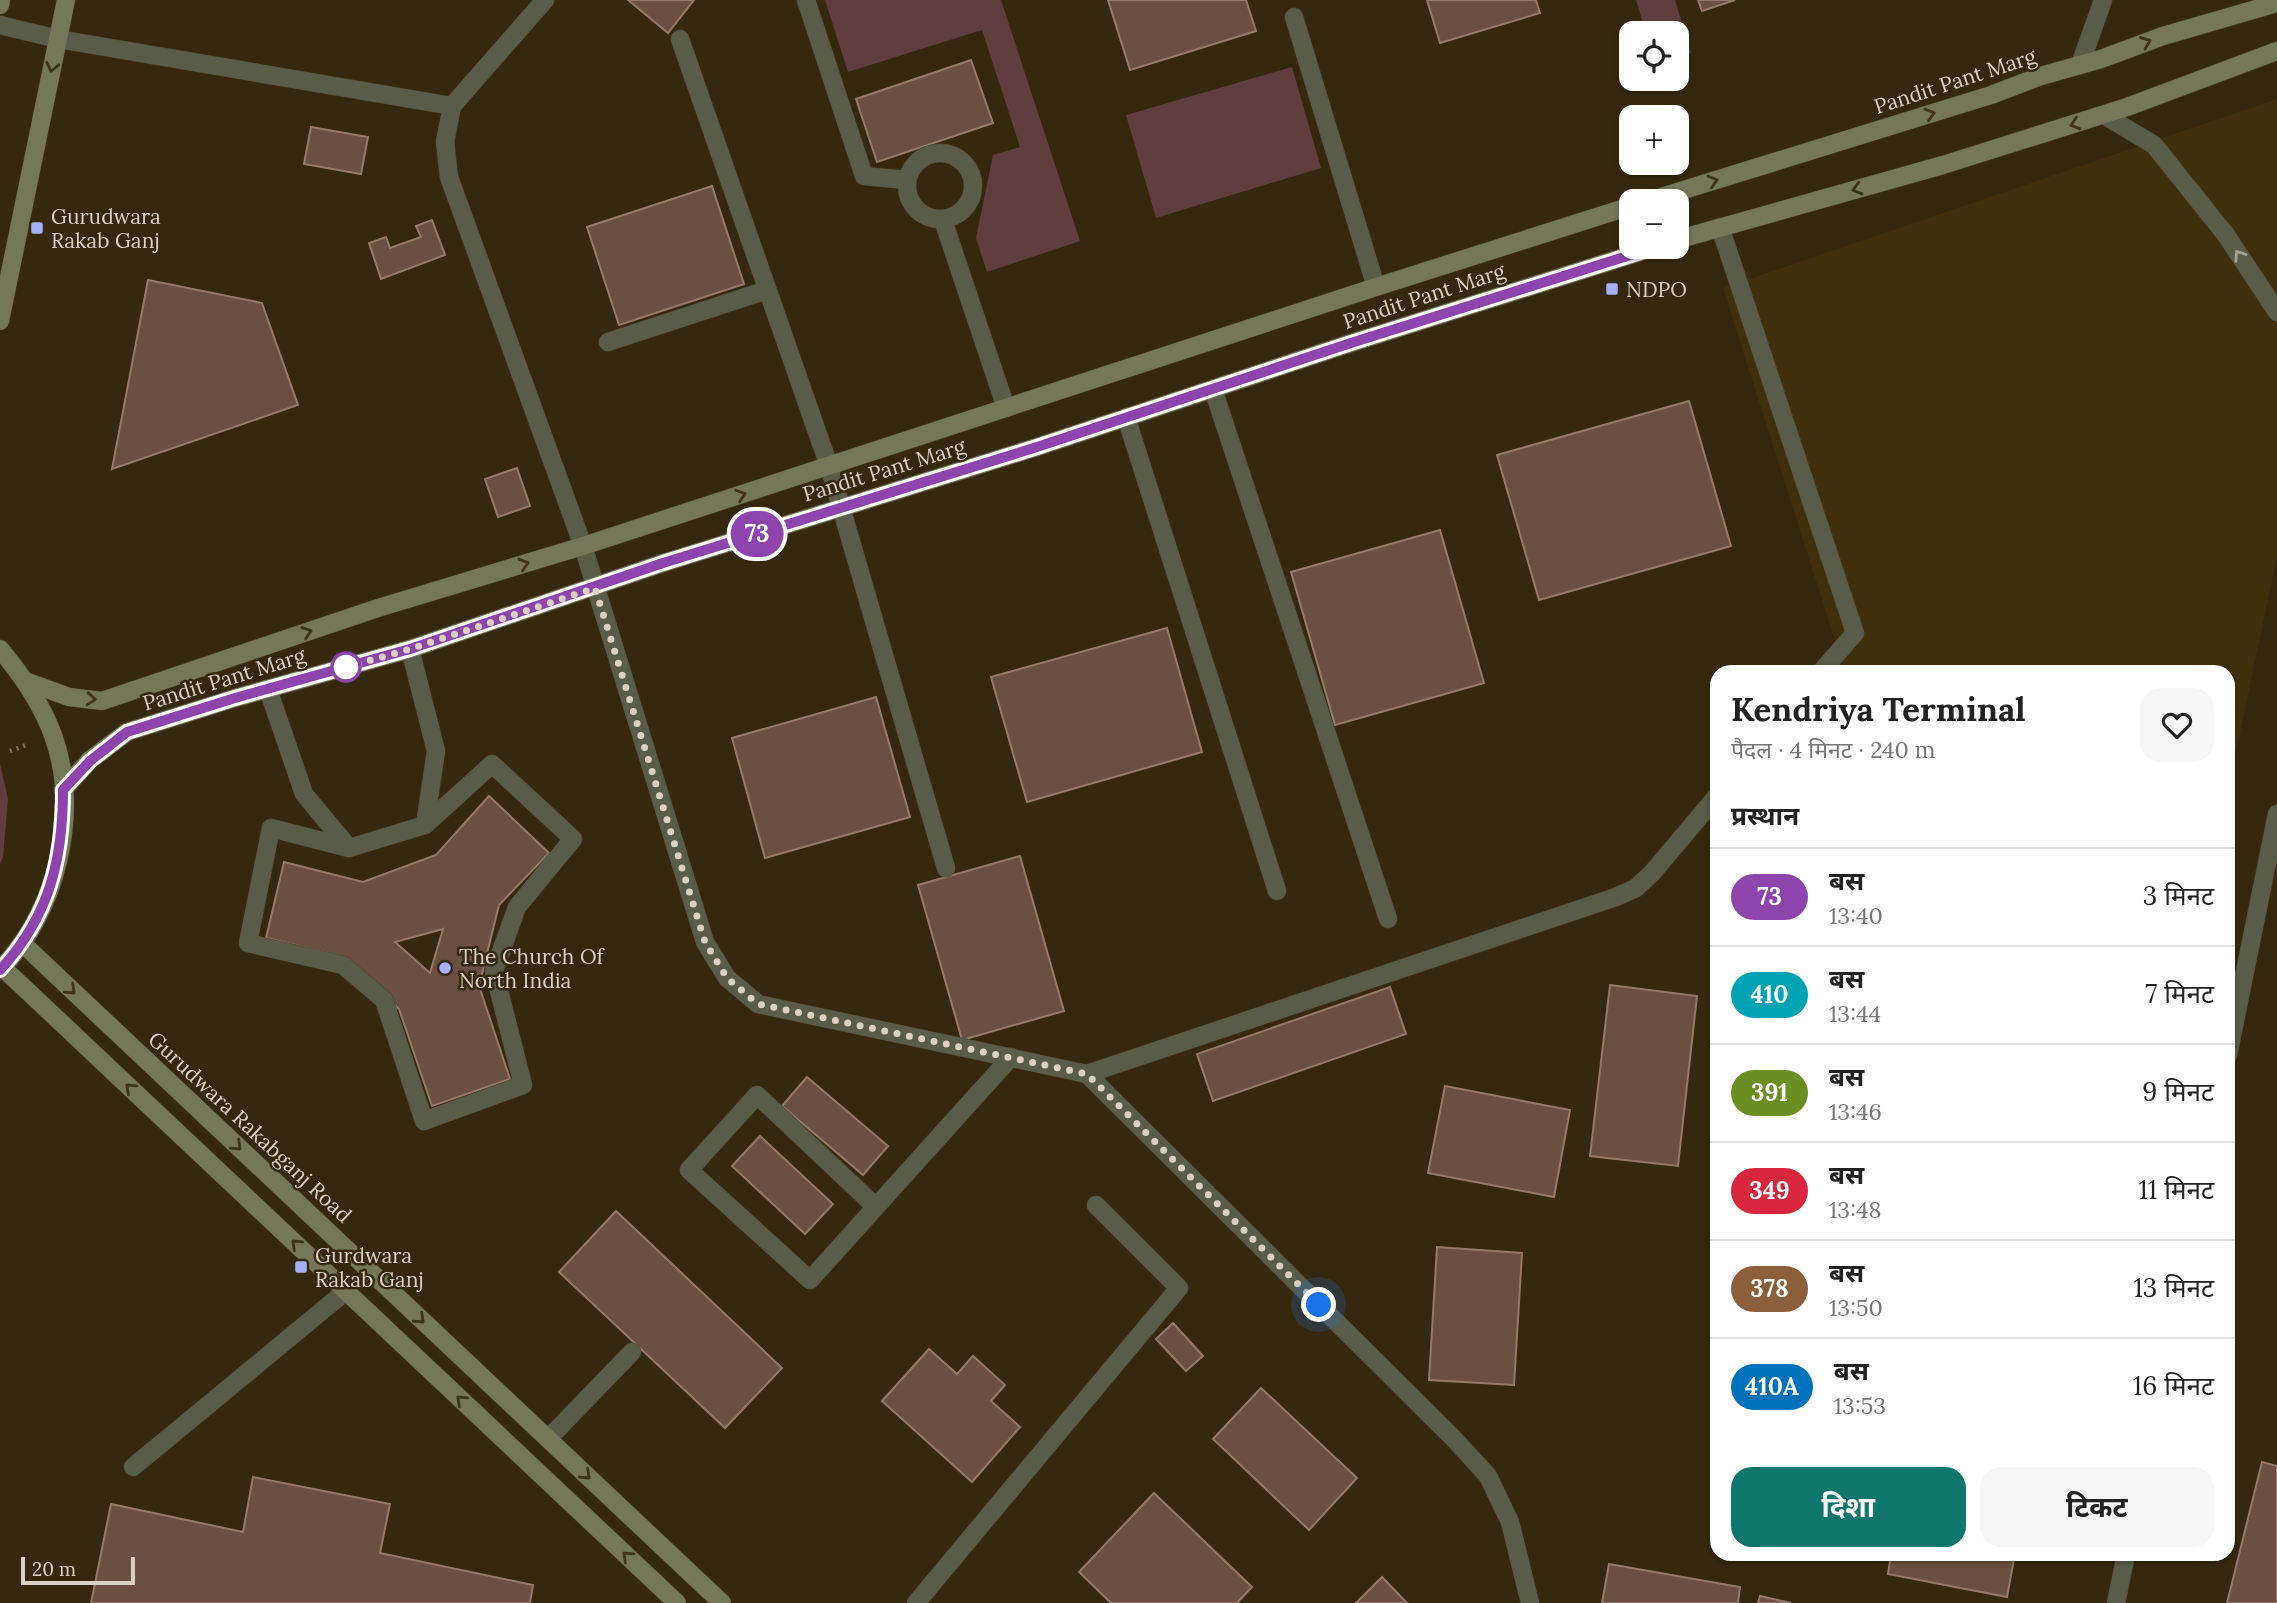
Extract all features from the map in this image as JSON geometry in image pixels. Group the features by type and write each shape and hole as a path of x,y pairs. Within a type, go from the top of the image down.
{"street":[{"path":"0,321 66,0"},
{"path":"545,0 452,106 445,142 449,177 583,546 705,942 727,978 758,1004 1087,1074 1616,897 1636,888 1652,873 1710,804"},
{"path":"806,0 864,176 906,180"},
{"path":"2080,65 2103,0"},
{"name":"Pandit Pant Marg","path":"1687,189 1991,95 2163,36 2277,3"},
{"path":"1294,17 1376,287"},
{"path":"0,25 58,40 452,106"},
{"path":"680,38 829,466 946,868"},
{"path":"1689,236 2104,115 2277,51"},
{"path":"2104,115 2154,145 2226,235 2277,312"},
{"path":"937,152 956,156 968,167 974,187 970,201 954,217 931,219 912,205 907,195 906,180 915,163 937,152"},
{"name":"Pandit Pant Marg","path":"25,681 69,697 102,701 377,608 583,546 1619,210"},
{"path":"943,220 1006,408"},
{"path":"1720,227 1855,633 1827,665"},
{"name":"Pandit Pant Marg","path":"63,790 90,761 127,732 410,649 663,563 1619,259"},
{"path":"608,342 767,290"},
{"path":"1213,389 1388,919"},
{"path":"1126,417 1277,891"},
{"path":"0,649 25,681 43,711 60,758 63,790 63,829 57,867 45,903 22,943 1,969 677,1603"},
{"path":"410,649 436,751 425,825"},
{"path":"268,689 304,794 349,848"},
{"path":"492,764 573,839 517,906 494,971 523,1085 424,1121 384,1000 343,965 248,943 271,828 349,848 425,825 492,764"},
{"path":"2235,1021 2277,814"},
{"name":"Gurudwara Rakabganj Road","path":"22,943 722,1603"},
{"path":"875,1206 757,1094 689,1170 810,1280 1011,1057"},
{"path":"1087,1074 1488,1476 1510,1522 1530,1603"},
{"path":"916,1603 1179,1288 1096,1205"},
{"path":"133,1467 346,1291"},
{"path":"548,1439 632,1352"},
{"path":"2116,1603 2125,1561"}],"shaded area":[{"path":"825,0 1001,0 1080,241 987,272 976,238 993,155 1020,147 982,30 848,72"},
{"path":"1636,0 1675,0 1681,21 1642,21"},
{"path":"1292,67 1321,168 1156,218 1126,115"},
{"path":"2277,99 2277,557 2235,757 2235,665 1843,665 1723,288"},
{"path":"0,763 8,799 3,857 0,864"}],"building":[{"path":"628,0 694,0 668,33"},
{"path":"1108,0 1246,0 1256,31 1130,70"},
{"path":"1427,0 1536,0 1540,13 1440,43"},
{"path":"1698,0 1735,0 1702,11"},
{"path":"971,60 993,123 877,162 856,99"},
{"path":"311,127 368,137 361,174 304,164"},
{"path":"712,186 744,284 619,325 587,227"},
{"path":"432,220 445,255 381,279 369,243 386,237 390,248 421,237 416,226"},
{"path":"148,280 262,303 298,405 112,469"},
{"path":"1689,401 1731,546 1539,600 1497,455"},
{"path":"517,468 530,506 498,517 485,479"},
{"path":"1440,530 1484,683 1335,725 1291,572"},
{"path":"1167,628 1202,752 1027,802 991,677"},
{"path":"876,697 910,817 765,858 732,738"},
{"path":"489,796 549,853 499,905 479,986 510,1079 432,1106 399,1009 341,956 266,938 284,862 363,882 436,855","holes":["443,929 430,973 395,942"]},
{"path":"1020,856 1064,1011 962,1040 918,885"},
{"path":"1610,985 1697,996 1678,1166 1590,1156"},
{"path":"1390,987 1406,1034 1213,1101 1197,1054"},
{"path":"807,1077 888,1146 863,1175 782,1106"},
{"path":"1445,1086 1570,1110 1554,1197 1428,1173"},
{"path":"760,1136 833,1204 805,1234 732,1166"},
{"path":"616,1211 782,1368 725,1428 559,1272"},
{"path":"1437,1247 1522,1253 1514,1385 1429,1380"},
{"path":"1173,1323 1203,1356 1186,1371 1156,1339"},
{"path":"929,1349 957,1374 973,1356 1005,1385 991,1401 1020,1427 972,1482 882,1401"},
{"path":"1261,1388 1357,1478 1309,1530 1213,1439"},
{"path":"2262,1462 2277,1466 2277,1603 2227,1603"},
{"path":"253,1477 390,1504 380,1553 533,1585 530,1603 91,1603 111,1504 243,1532"},
{"path":"1154,1493 1252,1587 1237,1603 1111,1603 1079,1572"},
{"path":"1890,1561 2014,1561 2007,1597 1888,1574"},
{"path":"1609,1564 1740,1587 1738,1603 1602,1603"},
{"path":"1382,1577 1407,1603 1356,1603"},
{"path":"1760,1596 1791,1603 1758,1603"}],"bus line":[{"name":"73","path":"0,970 26,937 45,903 57,867 63,829 63,790 90,761 127,732 235,698 410,649 663,563 1037,447 1354,342 1619,259"}],"place":[{"name":"Gurudwara Rakab Ganj","path":"37,228"},
{"name":"NDPO","path":"1612,289"},
{"name":"The Church Of North India","path":"445,968"},
{"name":"Gurdwara Rakab Ganj","path":"301,1267"}],"route":[{"path":"346,667 340,669 410,649 595,588 705,942 727,978 758,1004 1087,1074 1319,1305"}]}
